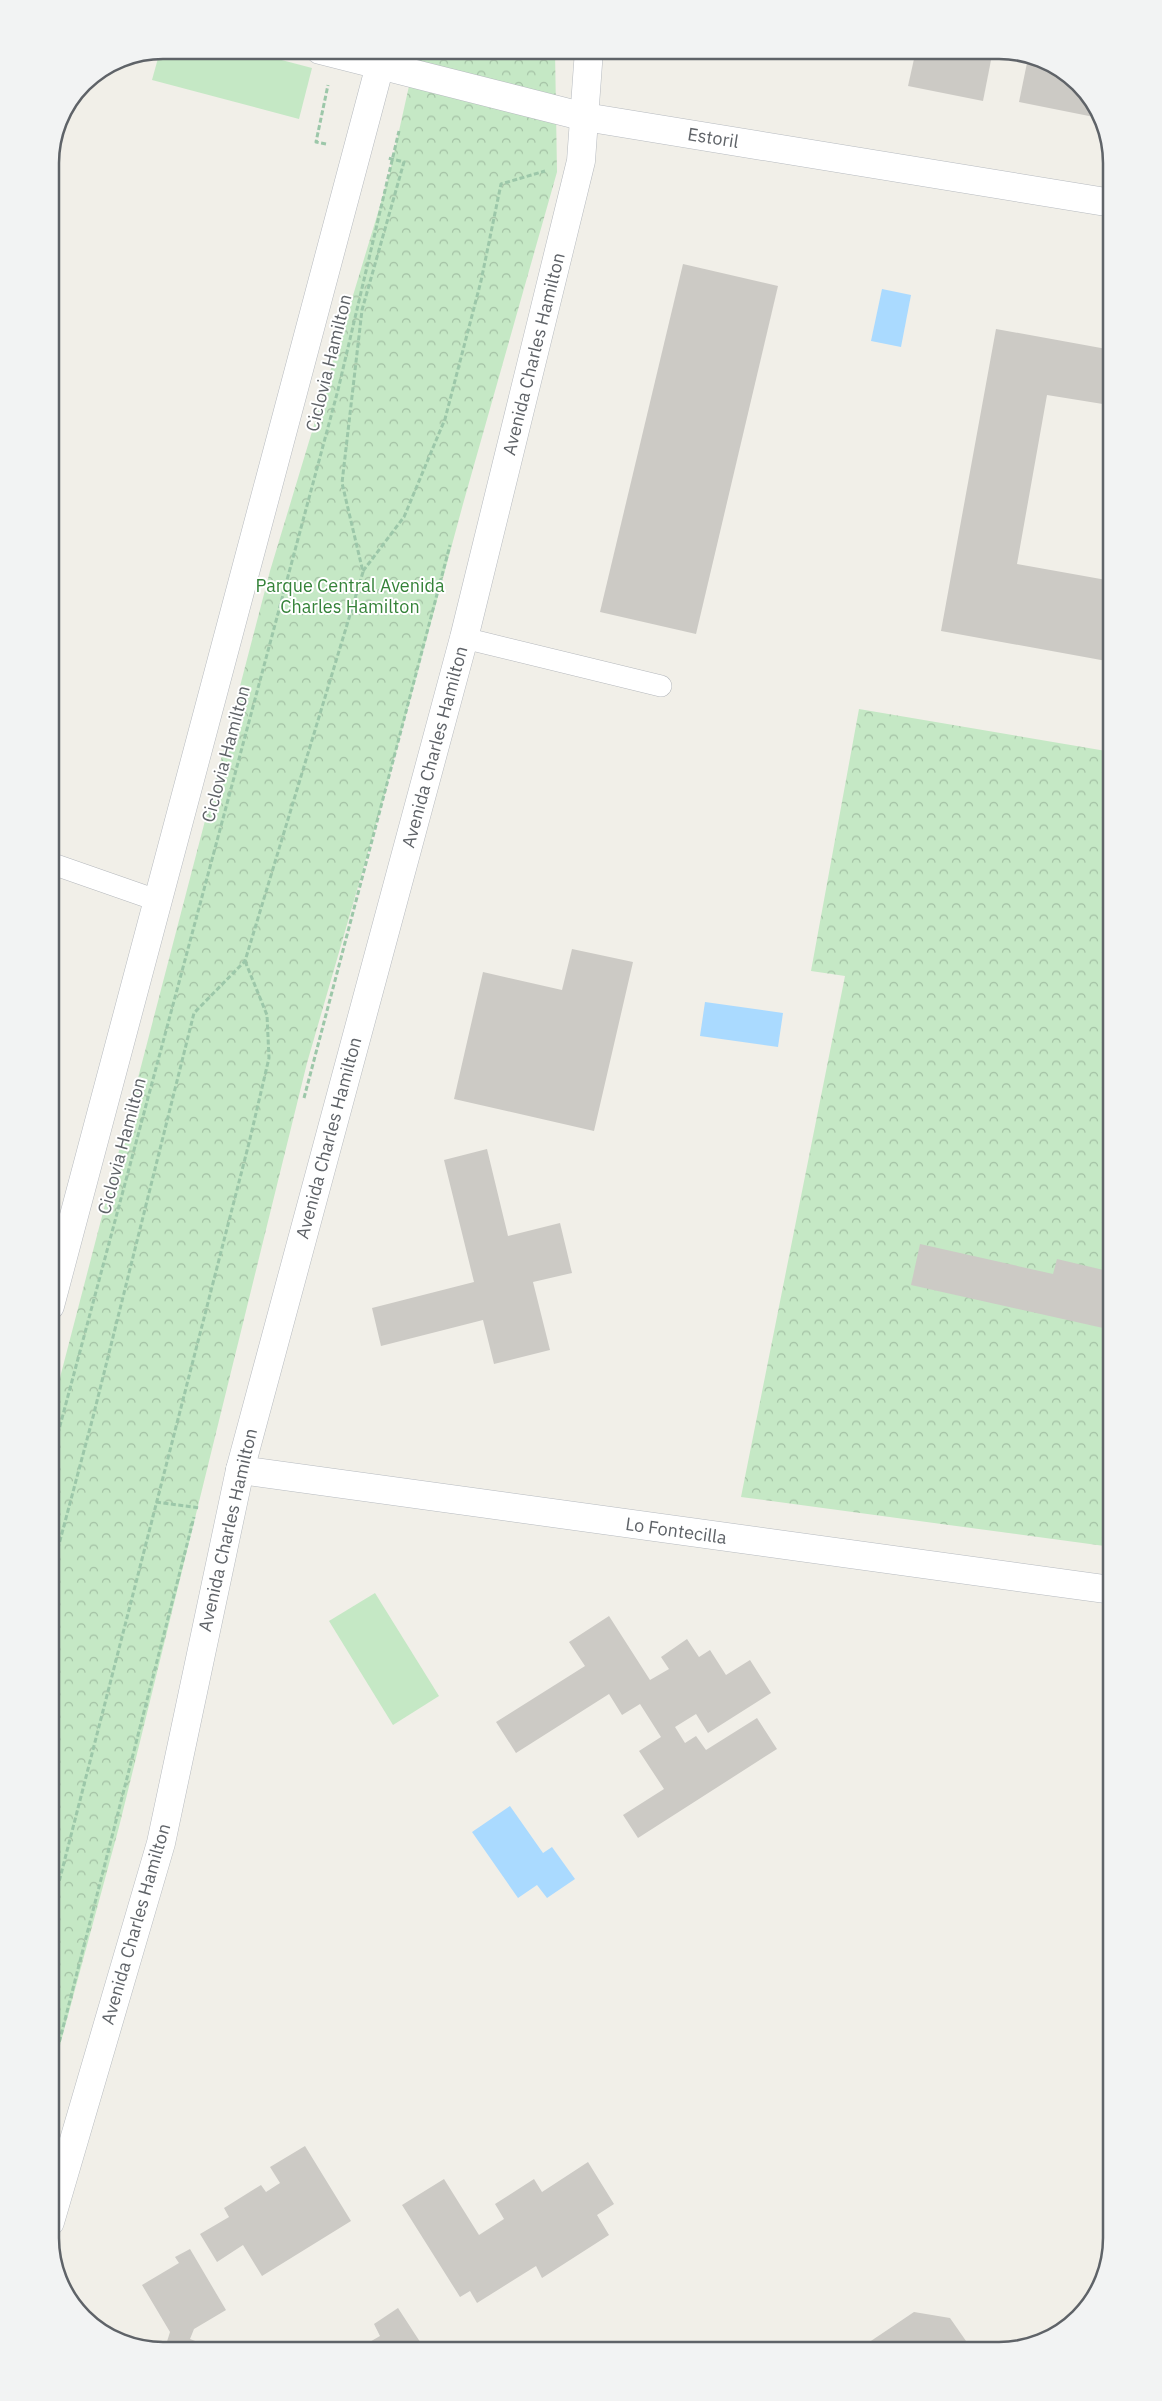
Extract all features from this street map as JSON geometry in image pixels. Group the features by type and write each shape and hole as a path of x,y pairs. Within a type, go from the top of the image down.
{"main road":[{"path":"59,1273 382,59"},
{"name":"Estoril","path":"385,59 585,117 1103,202"},
{"name":"Avenida Charles Hamilton","path":"59,2191 161,1843 240,1470 464,638 581,161 588,59"},
{"name":"Lo Fontecilla","path":"240,1470 1103,1589"}],"lane":[{"path":"464,638 661,686"},
{"path":"59,866 159,901"}],"path":[{"path":"316,142 326,59"},
{"name":"Ciclovia Hamilton","path":"59,1429 338,390 400,128"},
{"path":"358,151 404,162 362,310 342,483 363,572"},
{"path":"59,1545 93,1418 194,1014 245,961 363,572 404,516 445,419 481,281 501,184 581,161"},
{"path":"59,1883 249,1143 269,1058 267,1015 245,961"},
{"path":"156,1502 231,1512"}],"green space":[{"path":"158,59 163,59 278,59 312,68 299,119 152,80"},
{"name":"Parque Central Avenida Charles Hamilton","path":"415,59 555,59 557,172 463,504 383,800 307,1063 119,1827 59,2049 59,1381 270,571 389,176"},
{"path":"859,709 1103,750 1103,1546 741,1497 845,976 811,971"},
{"path":"375,1593 439,1696 393,1725 329,1621"}],"water":[{"path":"882,289 911,295 901,347 871,341"},
{"path":"705,1002 783,1013 778,1047 700,1036"},
{"path":"510,1806 543,1853 552,1847 575,1879 547,1898 537,1885 518,1898 472,1832"}],"building":[{"path":"914,59 991,59 983,101 908,86"},
{"path":"1027,63 1057,76 1068,85 1082,100 1092,117 1019,102"},
{"path":"683,264 778,286 696,634 600,612"},
{"path":"996,329 1103,348 1103,404 1047,395 1017,564 1103,579 1103,660 941,631"},
{"path":"572,949 633,962 594,1131 454,1099 483,972 562,990"},
{"path":"487,1149 508,1236 560,1223 572,1273 533,1282 550,1350 494,1364 483,1320 381,1346 372,1308 474,1282 444,1160"},
{"path":"920,1244 1053,1274 1057,1259 1103,1270 1103,1328 911,1285"},
{"path":"609,1616 650,1680 669,1669 661,1657 687,1639 699,1657 710,1650 726,1675 750,1660 771,1693 708,1733 696,1714 675,1727 685,1743 696,1736 706,1750 757,1718 777,1749 638,1838 623,1815 664,1789 639,1751 661,1737 640,1704 622,1715 609,1694 516,1753 496,1722 585,1666 569,1642"},
{"path":"305,2146 351,2221 262,2276 243,2245 217,2262 200,2234 229,2217 224,2208 261,2185 266,2192 280,2183 270,2167"},
{"path":"588,2162 614,2204 597,2215 609,2235 542,2278 536,2266 477,2303 470,2291 460,2297 402,2205 444,2179 479,2235 504,2219 495,2204 534,2179 542,2192"},
{"path":"190,2249 226,2310 194,2329 190,2339 198,2342 167,2342 170,2332 142,2285 179,2263 175,2257"},
{"path":"398,2308 420,2342 370,2342 380,2336 374,2324"},
{"path":"914,2312 950,2318 967,2342 869,2342"}]}
